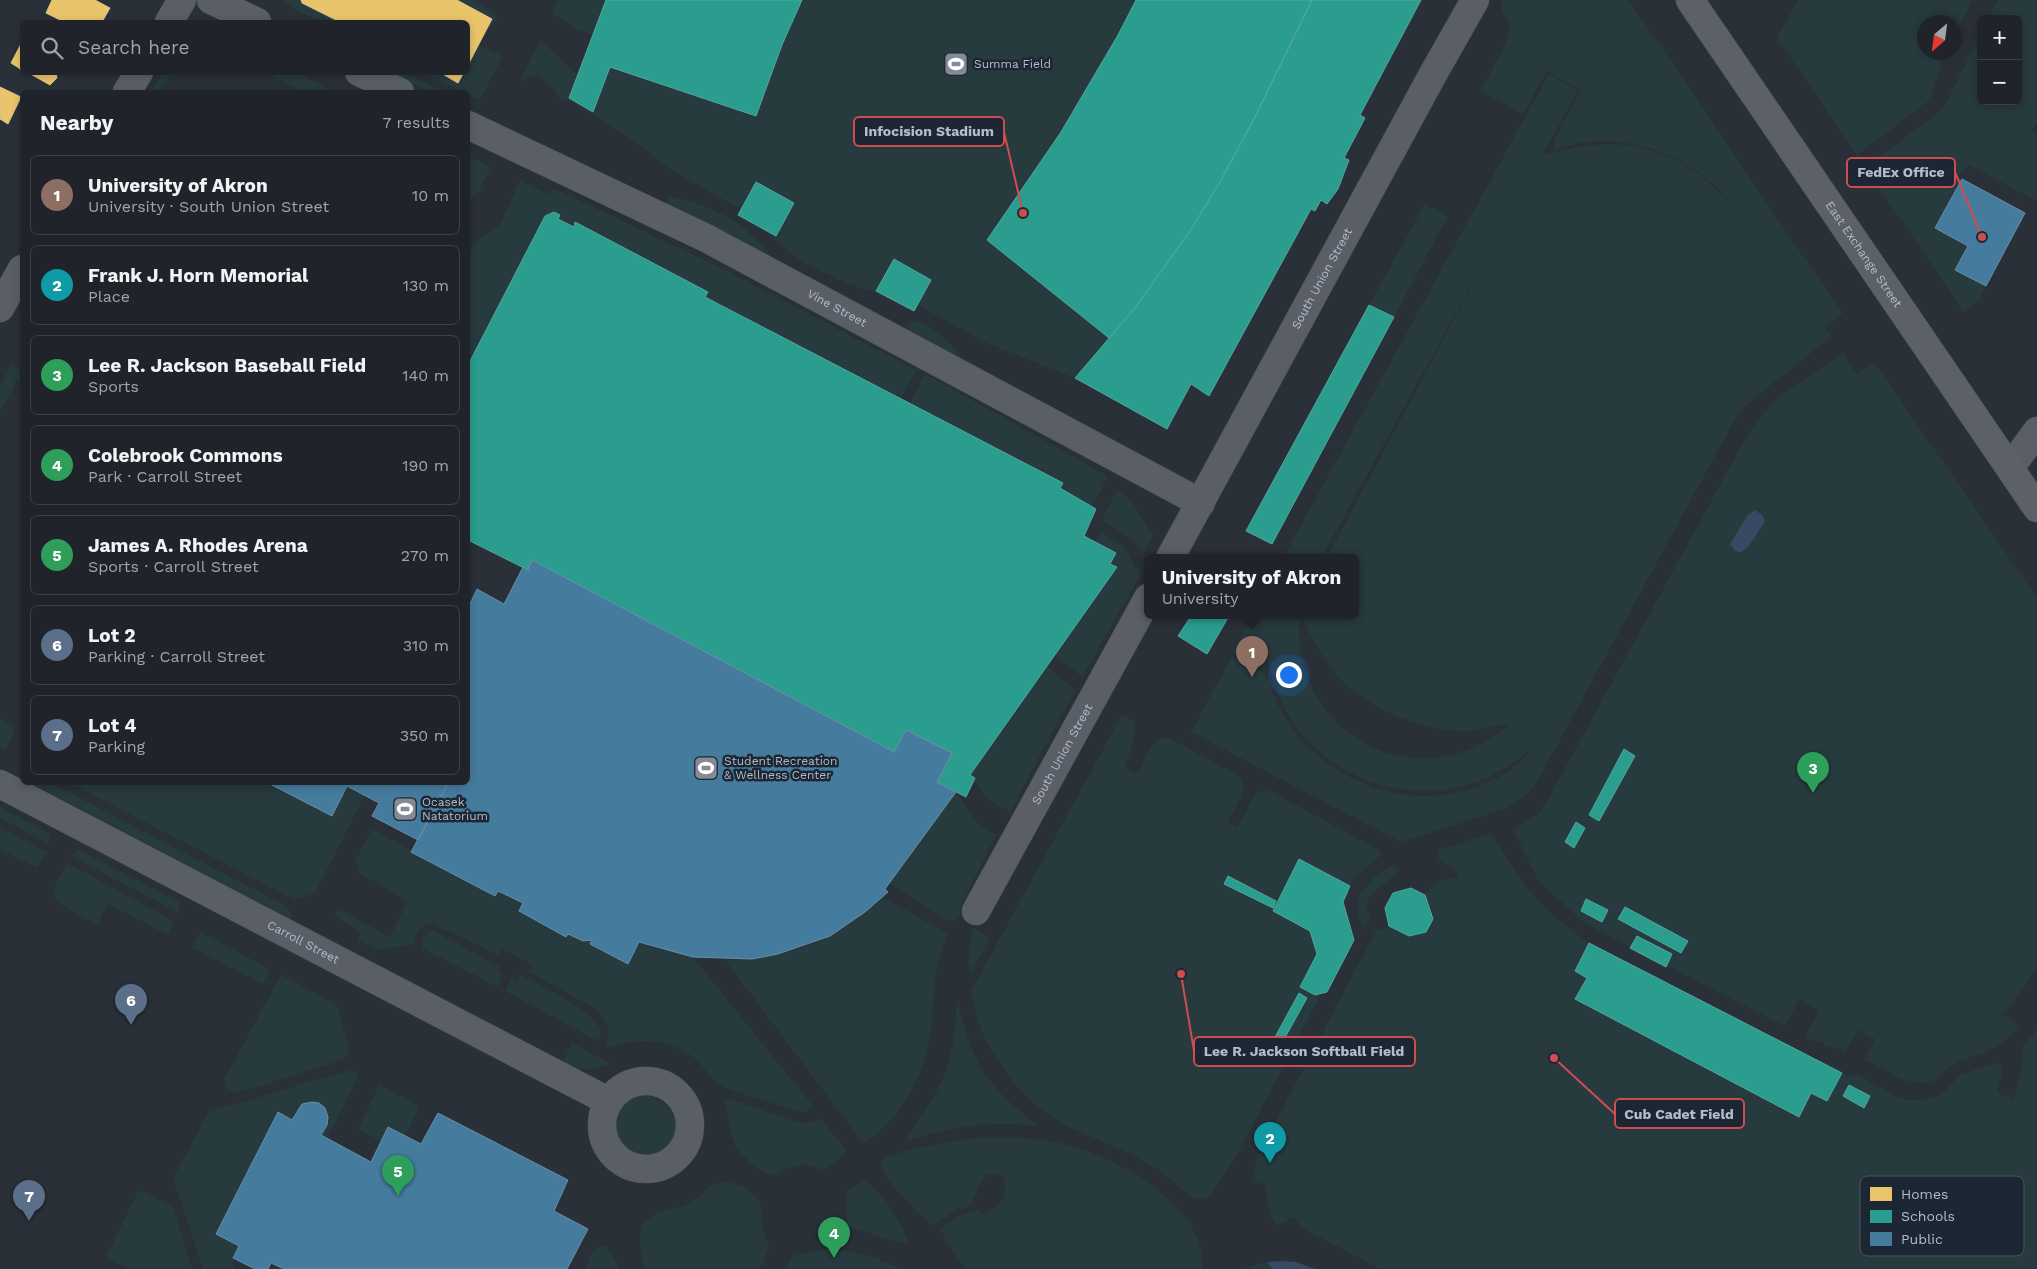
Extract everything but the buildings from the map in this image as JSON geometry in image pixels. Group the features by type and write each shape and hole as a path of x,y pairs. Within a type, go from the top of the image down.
{"main road":[{"name":"East Exchange Street","path":"1690,0 2037,508"}],"street":[{"path":"170,20 182,0"},
{"path":"211,0 252,20"},
{"name":"South Union Street","path":"1172,554 1475,0"},
{"path":"128,90 137,75"},
{"path":"365,75 396,90"},
{"name":"Vine Street","path":"470,126 706,238 1201,503"},
{"path":"0,308 20,273"},
{"path":"2010,468 2037,432"},
{"name":"South Union Street","path":"976,911 1144,605"},
{"name":"Carroll Street","path":"0,784 608,1101"}],"green space":[{"path":"283,0 301,0 302,3 336,20 317,20 294,9"},
{"path":"457,0 474,0 495,12 497,19 492,26 488,25 492,18"},
{"path":"559,0 1421,0 1360,115 1344,158 1349,160 1342,179 1327,204 1321,200 1315,211 1311,209 1191,384 1167,429 1075,378 985,342 918,305 914,311 882,294 848,284 806,264 784,248 766,230 738,215 740,209 670,169 634,141 569,99 561,101 544,80 533,76 520,82 540,40 578,75 593,35 577,29 552,13"},
{"path":"1502,0 1628,0 1843,313 1825,327 1832,336 1740,410 1536,784 1525,796 1508,808 1401,842 1191,732 1232,657 1265,675 1285,718 1307,746 1326,762 1346,775 1368,785 1390,792 1414,796 1438,796 1461,792 1485,784 1504,774 1520,762 1530,751 1487,778 1446,790 1421,791 1396,788 1371,781 1348,771 1326,757 1308,741 1283,706 1267,658 1261,668 1232,652 1250,619 1300,619 1300,649 1308,679 1323,705 1343,728 1368,745 1396,755 1427,758 1460,753 1486,741 1509,724 1470,731 1448,730 1413,722 1378,707 1348,687 1337,676 1318,649 1303,620 1359,619 1359,554 1329,554 1492,248 1323,554 1285,554 1549,74 1578,90 1542,156 1584,146 1604,144 1643,148 1681,163 1700,175 1728,201 1715,186 1699,173 1682,162 1645,147 1605,141 1581,143 1555,149 1554,140 1581,90 1547,71 1523,114 1481,91 1509,35 1508,21 1502,11"},
{"path":"1798,0 1973,0 1962,20 1962,15 1917,15 1917,60 1943,60 1931,96 1927,102 1857,155 1777,38"},
{"path":"1998,0 2037,0 2037,122 2032,131 2037,134 2037,201 1969,165 1956,176 1962,179 1935,228 1968,246 1955,270 1986,286 1978,302 1964,312 1865,167 1944,107 1977,41 1977,105 2022,105 2022,15 1990,15"},
{"path":"478,45 503,56 480,100 470,95 470,90 460,90 427,75 443,75 458,83 463,75 470,75 470,61"},
{"path":"161,75 171,75 161,90 152,90"},
{"path":"271,75 301,75 332,90 301,90"},
{"path":"394,75 409,75 441,90 426,90"},
{"path":"470,156 491,167 478,193 470,199"},
{"path":"520,181 549,194 553,188 723,269 916,370 901,399 705,297 707,292 576,222 574,227 558,219 560,215 554,212 545,216 470,361 470,255 477,240 499,226"},
{"path":"668,197 699,205 728,218 754,237 774,262 665,208"},
{"path":"1425,204 1448,216 1394,317 1369,305"},
{"path":"913,321 927,326 945,339 960,354 959,359 909,333 909,322"},
{"path":"1843,353 1857,374 1874,362 2037,598 2037,966 2003,1015 2021,1027 1993,1048 1954,1064 1942,1073 1938,1079 1919,1083 1901,1078 1865,1060 1875,1039 1858,1030 1845,1052 1805,1037 1819,1010 1800,999 1785,1026 1584,923 1538,880 1513,829 1537,815 1545,805 1748,434 1779,397"},
{"path":"11,365 20,370 20,382 17,381 0,412 0,386"},
{"path":"925,374 1108,476 1092,507 1060,488 1063,483 910,404"},
{"path":"1117,490 1129,499 1153,534 1143,554 1133,539 1101,521"},
{"path":"1101,532 1124,546 1134,566 1142,572 1082,677 1055,655 1116,553 1096,542"},
{"path":"1047,666 1075,690 1010,812 987,798 974,781 975,778 970,775"},
{"path":"1122,715 1135,722 1132,745 1124,768 1138,774 1153,745 1163,738 1169,738 1239,776 1242,781 1242,793 1228,822 1237,827 1255,795 1261,791 1270,791 1379,850 1381,853 1380,856 1354,878 1343,902 1354,940 1323,990 1239,1151 1209,1197 1199,1199 1190,1196 1158,1169 1131,1154 1062,1124 1039,1108 1020,1090 986,1042 976,1014 971,991"},
{"path":"0,719 16,727 6,749 0,746"},
{"path":"35,785 55,785 288,907 293,920"},
{"path":"74,785 270,785 332,816 347,786 365,795 315,893 295,900"},
{"path":"956,792 979,825 996,835 961,905 960,914 955,920 949,921 889,883"},
{"path":"0,807 50,834 49,844 0,818"},
{"path":"0,827 46,852 37,868 0,849"},
{"path":"372,829 494,896 498,891 523,903 519,911 566,937 568,934 583,941 592,940 590,944 628,964 639,942 693,957 813,1106 807,1112 802,1112 722,1086 689,1054 668,1045 645,1041 623,1044 612,1048 605,1045 608,1034 607,1025 603,1016 595,1008 529,972 533,965 502,949 499,955 429,922 419,931 414,944 379,950 357,940 361,932 334,916 338,909 390,937 408,901 357,872 359,867 355,861"},
{"path":"1491,834 1528,888 1549,912 1575,932 1575,935 1849,1077 1855,1075 1861,1077 1907,1100 1934,1098 1943,1093 1960,1075 1995,1063 2001,1064 2003,1068 1997,1092 2013,1100 2021,1071 2023,1045 2037,1030 2037,1269 1381,1269 1300,1227 1295,1217 1277,1225 1270,1214 1265,1184 1252,1182 1257,1157 1376,931 1389,926 1385,908 1393,893 1411,888 1425,895 1437,881 1459,876 1453,867 1439,860 1436,850"},
{"path":"79,850 179,902 179,913 71,856"},
{"path":"67,863 174,921 168,935 108,904 97,924 70,910 57,900 54,894 54,888"},
{"path":"1394,865 1397,867 1397,872 1370,896 1367,909 1370,918 1364,930 1358,914 1358,897 1376,875"},
{"path":"882,897 947,933 936,974 927,1050 916,1081 899,1110 888,1123 863,1143 725,960 778,954 805,947 850,923"},
{"path":"974,928 990,938 970,974 969,951"},
{"path":"429,931 434,931 500,967 498,972 503,975 498,987 422,948 423,939"},
{"path":"200,932 270,969 263,984 193,948"},
{"path":"281,975 337,1005 349,1048 345,1059 237,1093 226,1088 224,1080"},
{"path":"520,975 567,1000 591,1017 598,1025 601,1033 598,1041 505,991 512,978 517,980"},
{"path":"957,1000 970,1044 988,1078 1003,1096 1038,1126 986,1124 954,1128 904,1142 932,1100 948,1065 954,1033"},
{"path":"572,1043 611,1064 589,1069 578,1069 567,1065 564,1059"},
{"path":"350,1070 359,1075 327,1139 321,1135 327,1115 322,1106 311,1103 302,1104 292,1120 277,1113 216,1233 239,1246 233,1258 234,1269 203,1269 173,1178 209,1112"},
{"path":"379,1085 420,1106 405,1136 388,1127 381,1141 358,1130"},
{"path":"644,1096 662,1102 670,1110 676,1128 670,1146 662,1154 644,1160 626,1154 618,1146 612,1128 618,1110 626,1102"},
{"path":"729,1099 797,1122 809,1123 821,1118 847,1152 823,1170 804,1164 782,1170 771,1176 751,1163 735,1145 724,1102"},
{"path":"983,1137 1022,1138 1060,1143 1081,1149 1130,1171 1153,1186 1174,1204 1190,1224 1200,1246 1202,1269 965,1269 940,1230 963,1215 978,1210 984,1215 995,1208 1004,1195 1004,1176 986,1173 971,1203 973,1205 958,1209 934,1225 920,1215 903,1197 888,1177 881,1163 886,1157 894,1154 931,1145"},
{"path":"864,1180 878,1191 891,1208 906,1235 909,1243 907,1245 847,1226 847,1191"},
{"path":"729,1182 743,1186 755,1195 761,1205 762,1227 769,1247 760,1269 644,1269 640,1240 643,1226 647,1220 657,1214 689,1203 710,1187"},
{"path":"139,1190 173,1207 192,1269 128,1269 106,1257"},
{"path":"605,1245 615,1259 619,1269 585,1269 593,1250"},
{"path":"837,1249 865,1255 902,1269 785,1269 794,1255"},
{"path":"1267,1262 1272,1269 1245,1269 1257,1264"}],"water":[{"path":"1755,510 1762,515 1765,521 1749,546 1741,552 1735,551 1730,544 1747,516"},
{"path":"1267,1262 1296,1262 1315,1269 1272,1269"}],"place":[{"name":"Summa Field","path":"956,64"},
{"name":"Infocision Stadium","path":"1023,213"},
{"name":"FedEx Office","path":"1982,237"},
{"name":"University of Akron","path":"1252,677"},
{"name":"Student Recreation & Wellness Center","path":"706,768"},
{"name":"Lee R. Jackson Baseball Field","path":"1813,793"},
{"name":"Ocasek Natatorium","path":"405,809"},
{"name":"Lee R. Jackson Softball Field","path":"1181,974"},
{"name":"Lot 2","path":"131,1025"},
{"name":"Cub Cadet Field","path":"1554,1058"},
{"name":"Frank J. Horn Memorial","path":"1270,1163"},
{"name":"James A. Rhodes Arena","path":"398,1196"},
{"name":"Lot 4","path":"29,1221"},
{"name":"Colebrook Commons","path":"834,1258"}]}
